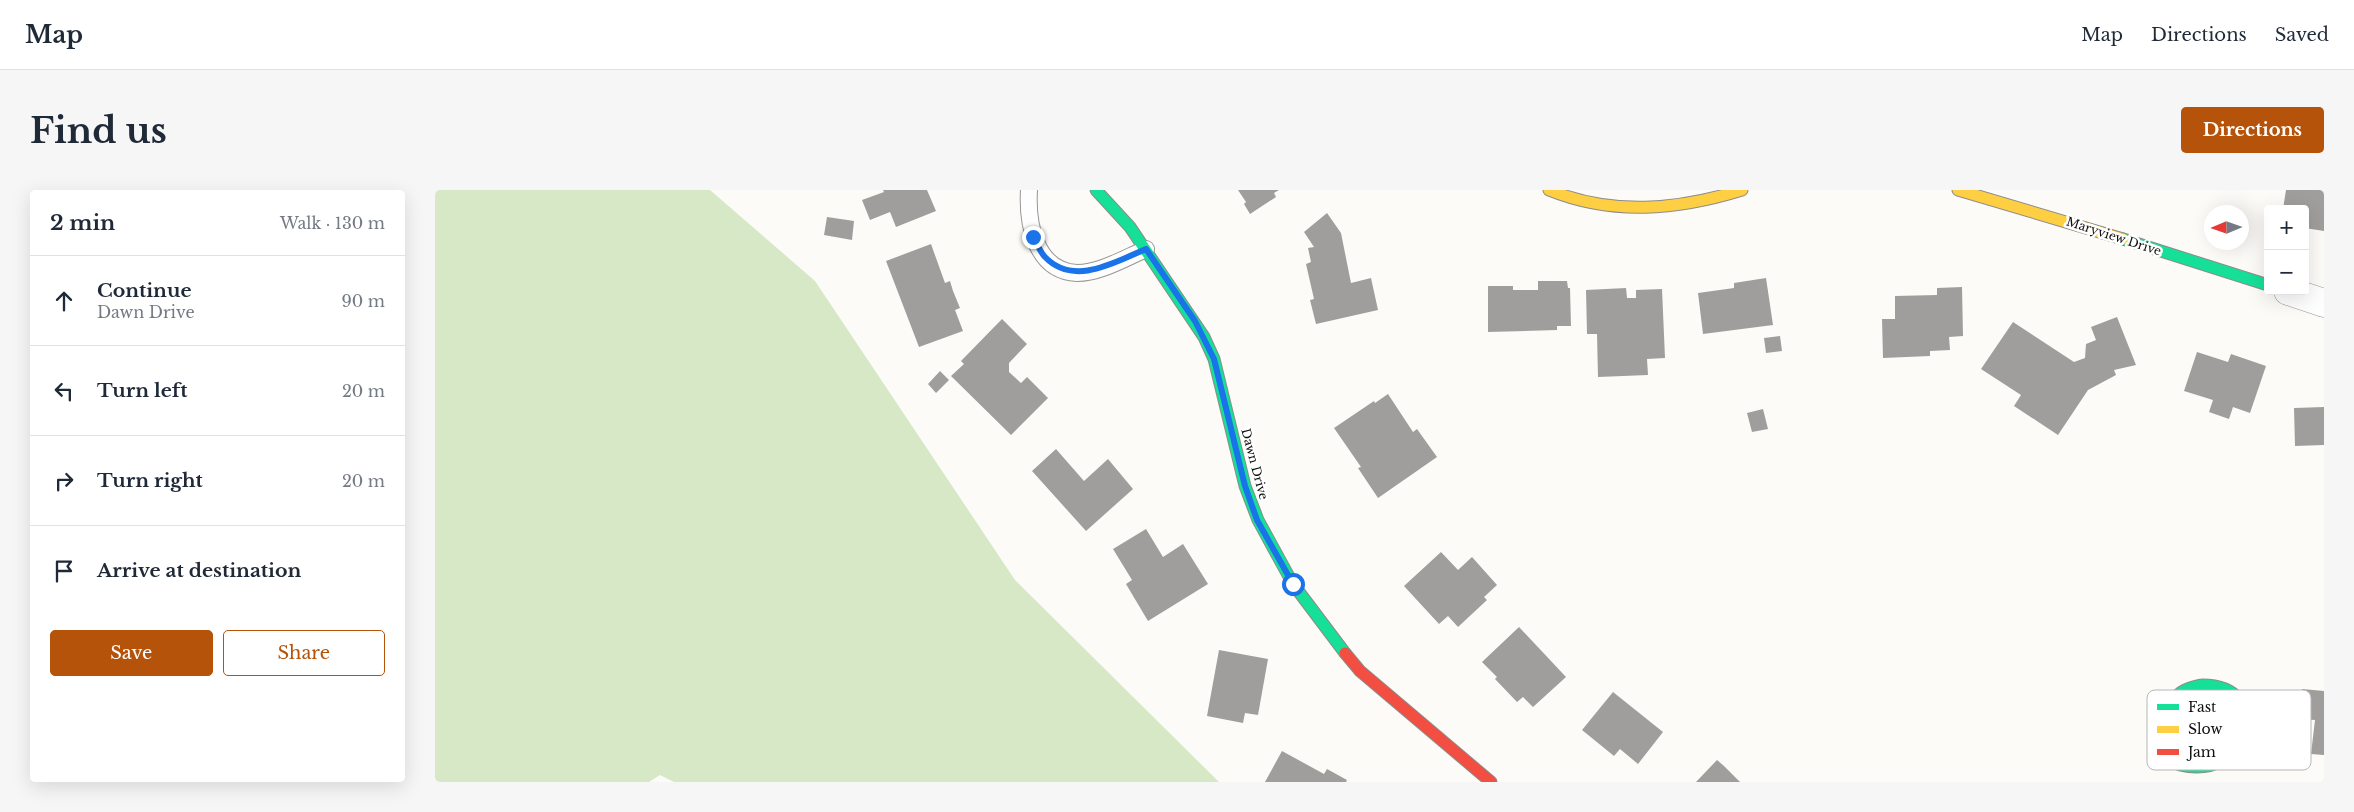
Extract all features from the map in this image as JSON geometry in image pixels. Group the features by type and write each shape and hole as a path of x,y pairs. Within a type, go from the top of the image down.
{"street":[{"path":"1549,190 1582,202 1645,208 1703,201 1742,190"},
{"name":"Maryview Drive","path":"1958,190 2055,217 2264,284"},
{"name":"Dawn Drive","path":"1101,192 1130,227 1195,321 1214,359 1245,486 1257,520 1293,584 1325,629 1360,671 1491,782"},
{"path":"2300,295 2324,303"},
{"path":"2187,690 2202,685 2229,690"},
{"path":"2181,774 2198,770"}],"lane":[{"path":"1029,190 1028,215 1033,237 1045,257 1063,270 1078,273 1105,266 1146,249"}],"green space":[{"path":"435,190 710,190 815,281 1015,580 1219,782 674,782 660,775 649,782 435,782"}],"building":[{"path":"883,190 927,190 936,211 896,227 890,212 870,220 862,200 884,192"},
{"path":"1238,190 1279,190 1274,193 1276,197 1250,214 1244,204 1246,202"},
{"path":"2286,190 2324,190 2324,231 2309,229 2309,205 2284,205"},
{"path":"1327,213 1341,233 1351,283 1371,278 1378,310 1316,324 1310,300 1314,299 1306,264 1311,262 1308,248 1314,247 1304,232"},
{"path":"827,217 854,221 852,240 824,235"},
{"path":"931,244 945,283 950,281 960,308 955,310 963,331 919,347 886,261"},
{"path":"1766,278 1773,325 1703,334 1698,293 1734,288 1734,283"},
{"path":"1538,281 1567,281 1568,288 1570,288 1571,326 1557,326 1557,330 1488,332 1488,286 1513,286 1513,290 1538,290"},
{"path":"1962,287 1963,336 1949,337 1950,350 1930,351 1930,356 1883,358 1882,319 1895,319 1895,296 1937,295 1937,288"},
{"path":"1626,288 1627,298 1636,298 1636,290 1662,289 1665,358 1647,359 1648,375 1598,377 1597,334 1587,334 1586,290"},
{"path":"2117,317 2136,365 2114,370 2116,375 2088,390 2058,435 2014,406 2021,395 1981,369 2013,322 2074,362 2085,358 2086,344 2096,340 2091,327"},
{"path":"1002,319 1027,344 1009,363 1009,372 1021,383 1027,377 1048,398 1011,435 951,376 964,364 961,361"},
{"path":"1780,336 1782,351 1766,353 1764,338"},
{"path":"2197,352 2228,362 2231,354 2266,366 2250,413 2233,407 2229,419 2209,412 2213,400 2184,391"},
{"path":"940,371 949,380 936,393 928,384"},
{"path":"1388,394 1413,432 1417,429 1437,457 1378,498 1358,468 1361,467 1334,428 1374,401 1375,403"},
{"path":"2324,407 2324,445 2295,446 2294,408"},
{"path":"1763,409 1768,429 1752,432 1747,413"},
{"path":"1056,449 1084,481 1108,459 1133,489 1086,531 1032,471"},
{"path":"1146,529 1163,557 1183,544 1208,584 1148,621 1126,584 1132,580 1113,549"},
{"path":"1441,552 1458,570 1472,557 1497,585 1484,597 1487,600 1458,627 1448,616 1439,624 1404,586"},
{"path":"1519,627 1566,677 1533,707 1523,697 1517,702 1482,662"},
{"path":"1219,650 1268,659 1258,715 1245,713 1243,723 1207,716"},
{"path":"2302,689 2324,691 2324,755 2311,754 2315,720 2311,720 2311,690"},
{"path":"1613,692 1663,732 1638,764 1620,749 1614,756 1582,730"},
{"path":"1282,751 1324,774 1327,769 1347,780 1346,782 1265,782"},
{"path":"1717,760 1724,766 1740,782 1696,782"}],"traffic: fast":[{"path":"1096,190 1130,227 1204,337 1214,359 1245,486 1258,520 1293,584 1345,653"},
{"path":"2123,239 2264,284"},
{"path":"2202,685 2226,690"},
{"path":"2186,690 2202,685"}],"traffic: slow":[{"path":"1549,190 1597,204 1621,207 1669,206 1718,197 1742,190"},
{"path":"1958,190 2123,239"}],"traffic: jam":[{"path":"1345,653 1360,671 1491,782"}],"route":[{"path":"1033,237 1045,257 1063,270 1078,273 1105,266 1146,249 1205,337 1214,359 1225,397 1245,486 1257,520 1293,584"}]}
